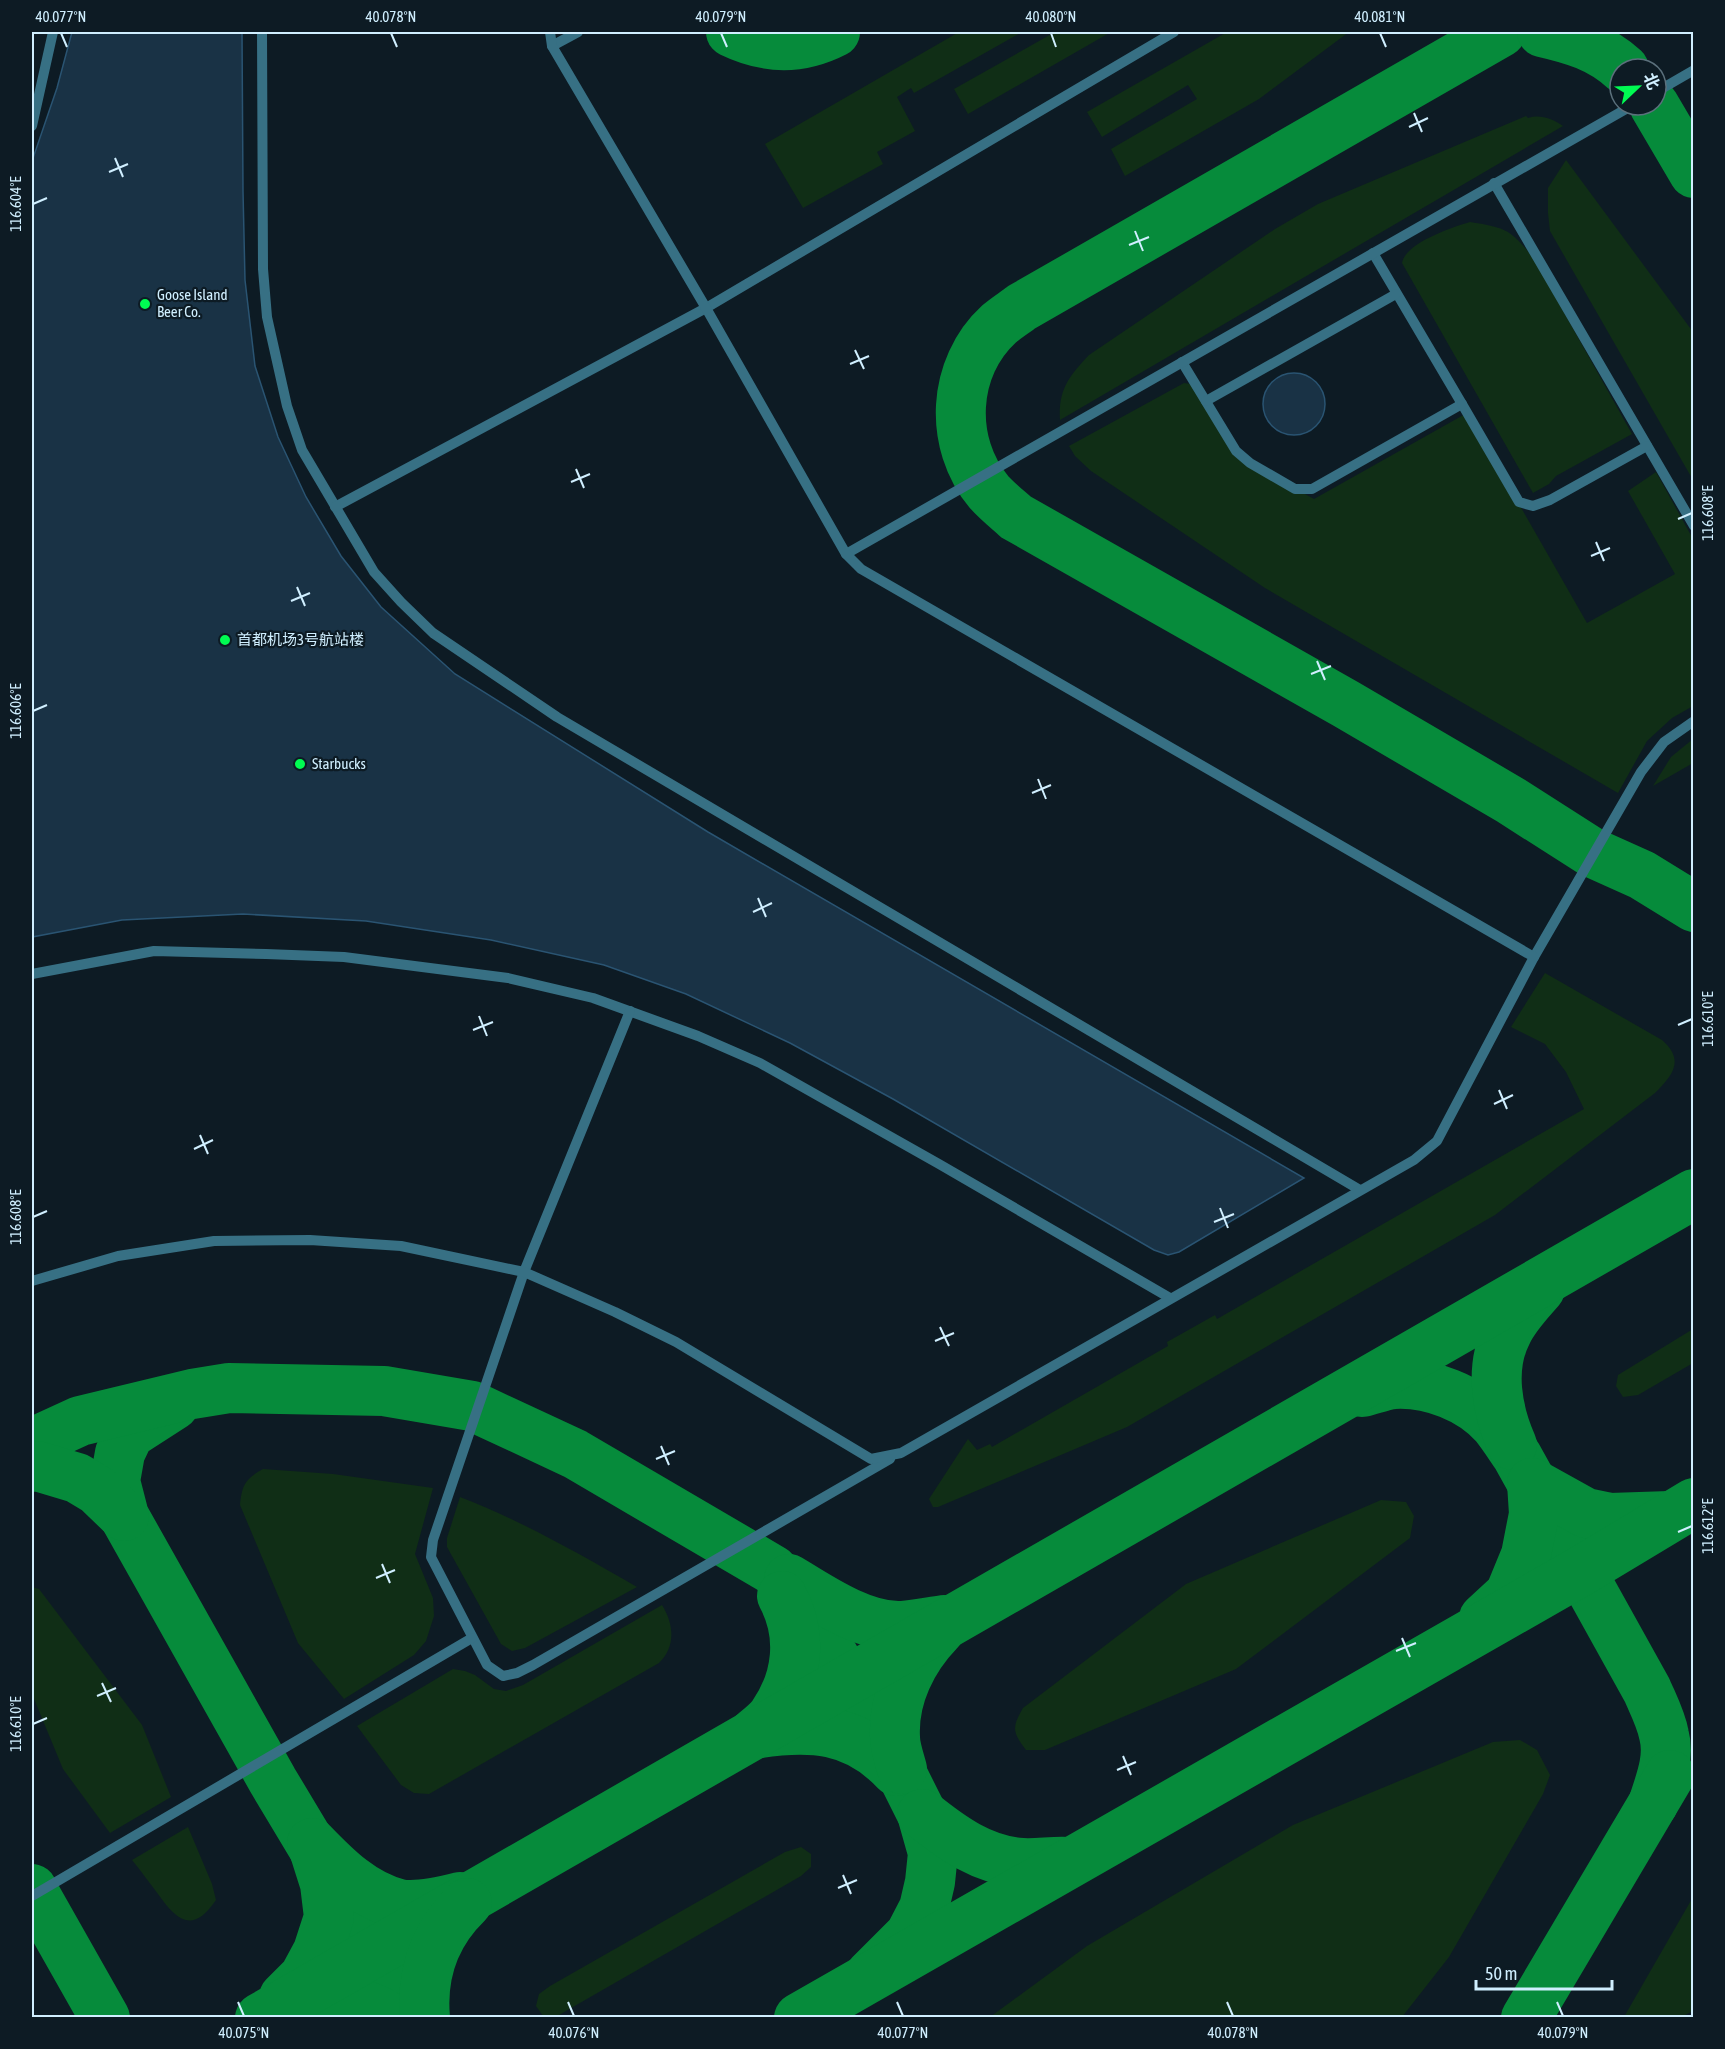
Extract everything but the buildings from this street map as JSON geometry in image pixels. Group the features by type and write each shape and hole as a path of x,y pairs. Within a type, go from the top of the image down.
{"lane":[{"path":"32,126 53,32"},
{"path":"262,32 263,269 267,317 287,406 302,450 335,507 374,572 401,602 433,633 557,717 1360,1190"},
{"path":"550,32 552,46 706,308 846,554 861,569 1534,957"},
{"path":"552,46 578,32"},
{"path":"335,507 706,308 1174,32"},
{"path":"1668,85 1694,70"},
{"path":"846,554 1612,117"},
{"path":"1494,183 1694,526"},
{"path":"1373,253 1520,502 1533,506 1550,500 1647,446"},
{"path":"1206,401 1396,294"},
{"path":"1182,362 1236,451 1250,463 1295,489 1312,489 1462,404"},
{"path":"630,1011 524,1272 433,1540 431,1557 472,1638 487,1665 503,1676 517,1673 1414,1160 1437,1141 1534,957 1641,772 1664,742 1694,721"},
{"path":"32,974 154,951 344,957 508,978 583,996 698,1036 760,1063 1170,1298"},
{"path":"32,1281 118,1256 226,1241 310,1240 401,1246 524,1272 676,1342 871,1459 901,1453"},
{"path":"32,1896 472,1638"}],"green space":[{"path":"959,32 1022,32 914,93 911,88 897,97 915,131 877,152 883,164 803,208 765,144"},
{"path":"1055,32 1111,32 968,114 954,89"},
{"path":"1227,32 1349,32 1259,99 1125,176 1111,149 1197,99 1188,85 1102,137 1087,112"},
{"path":"1526,116 1546,118 1563,126 1060,420 1061,400 1066,384 1089,355 1275,229 1318,204"},
{"path":"1566,160 1693,332 1693,480 1550,231 1548,188"},
{"path":"1470,222 1493,226 1508,232 1534,259 1632,434 1556,476 1549,484 1533,493 1402,263 1405,256 1420,243"},
{"path":"1184,383 1191,384 1236,456 1314,499 1467,413 1587,623 1675,574 1628,491 1656,472 1693,539 1693,706 1672,718 1647,741 1618,793 1265,588 1091,471 1075,456 1069,446"},
{"path":"1693,739 1693,763 1653,786 1671,757"},
{"path":"1545,973 1662,1040 1669,1047 1675,1061 1674,1067 1667,1080 1655,1093 1495,1215 1127,1427 938,1507 933,1507 929,1499 968,1439 977,1450 990,1444 992,1447 1168,1346 1167,1342 1215,1315 1217,1319 1584,1109 1566,1072 1545,1044 1511,1027"},
{"path":"1693,1329 1693,1363 1638,1395 1623,1397 1616,1386 1618,1375"},
{"path":"263,1469 333,1474 433,1488 415,1554 433,1598 434,1616 426,1641 414,1655 344,1699 298,1643 240,1505 246,1483"},
{"path":"460,1497 528,1527 637,1587 525,1648 512,1651 501,1644 447,1547 447,1538"},
{"path":"1381,1500 1406,1502 1414,1516 1410,1538 1236,1669 1045,1750 1026,1750 1021,1744 1015,1725 1023,1708 1186,1584"},
{"path":"32,1587 39,1589 142,1725 171,1797 110,1833 63,1769 32,1694"},
{"path":"662,1605 671,1627 671,1643 665,1657 659,1663 429,1794 414,1793 401,1785 357,1726 453,1669 475,1675 494,1689 506,1691 523,1685"},
{"path":"1520,1740 1537,1750 1550,1775 1543,1794 1449,1957 1402,2017 990,2017 1087,1946 1293,1825 1493,1742"},
{"path":"188,1827 212,1884 216,1900 208,1911 193,1920 179,1917 172,1911 132,1860"},
{"path":"801,1847 811,1854 811,1867 801,1876 559,2015 543,2016 536,2006 539,1994 550,1986 785,1852"},
{"path":"1693,1897 1693,2011 1681,2017 1624,2017"}],"taxiway":[{"path":"731,32 757,42 783,45 809,42 835,32"},
{"path":"1501,32 1022,307 999,324 983,342 972,362 964,383 961,406 962,429 967,451 976,472 989,492 1016,517 1346,704 1510,800 1593,853 1642,875 1694,907"},
{"path":"1542,32 1586,45 1608,57"},
{"path":"1661,117 1694,173"},
{"path":"260,2018 1694,1194"},
{"path":"1512,1445 1499,1404 1498,1360 1501,1346 1510,1327 1540,1289"},
{"path":"1362,1392 1394,1384 1435,1389 1474,1407 1485,1415 1504,1437 1517,1456 1657,1712 1666,1752 1653,1804"},
{"path":"32,1443 80,1421 192,1394 229,1388 384,1391 472,1406 575,1454 773,1570 805,1606 905,1780 922,1814 933,1853 924,1908 910,1935 870,1975"},
{"path":"174,1405 129,1434 120,1453 115,1481 124,1516 273,1781 375,1951 412,2018"},
{"path":"32,1467 37,1466 77,1478 97,1490 124,1516"},
{"path":"1484,1618 1510,1594 1526,1555 1534,1514 1532,1483 1586,1513 1610,1518 1670,1516"},
{"path":"799,2018 1581,1571 1694,1503"},
{"path":"789,1579 843,1610 873,1622 902,1626 944,1620"},
{"path":"782,1596 789,1611 795,1641 792,1672 788,1687 773,1715 753,1734 794,1730 830,1733 864,1745 896,1771"},
{"path":"902,1769 895,1737 895,1722 901,1693 920,1654 939,1631"},
{"path":"1526,2018 1670,1775"},
{"path":"922,1814 956,1839 981,1853 1022,1863 1068,1862"},
{"path":"284,1997 304,1977 318,1951 329,1917 325,1884 312,1843 351,1880 386,1900 413,1905 460,1897"},
{"path":"32,1889 105,2018"},
{"path":"425,2018 425,1985 432,1955 446,1928 467,1903"},
{"path":"290,2006 316,2000 342,2000 366,2006 391,2018"}],"place":[{"name":"Goose Island Beer Co.","path":"145,304"},
{"name":"首都机场3号航站楼","path":"225,640"},
{"name":"Starbucks","path":"300,764"}]}
